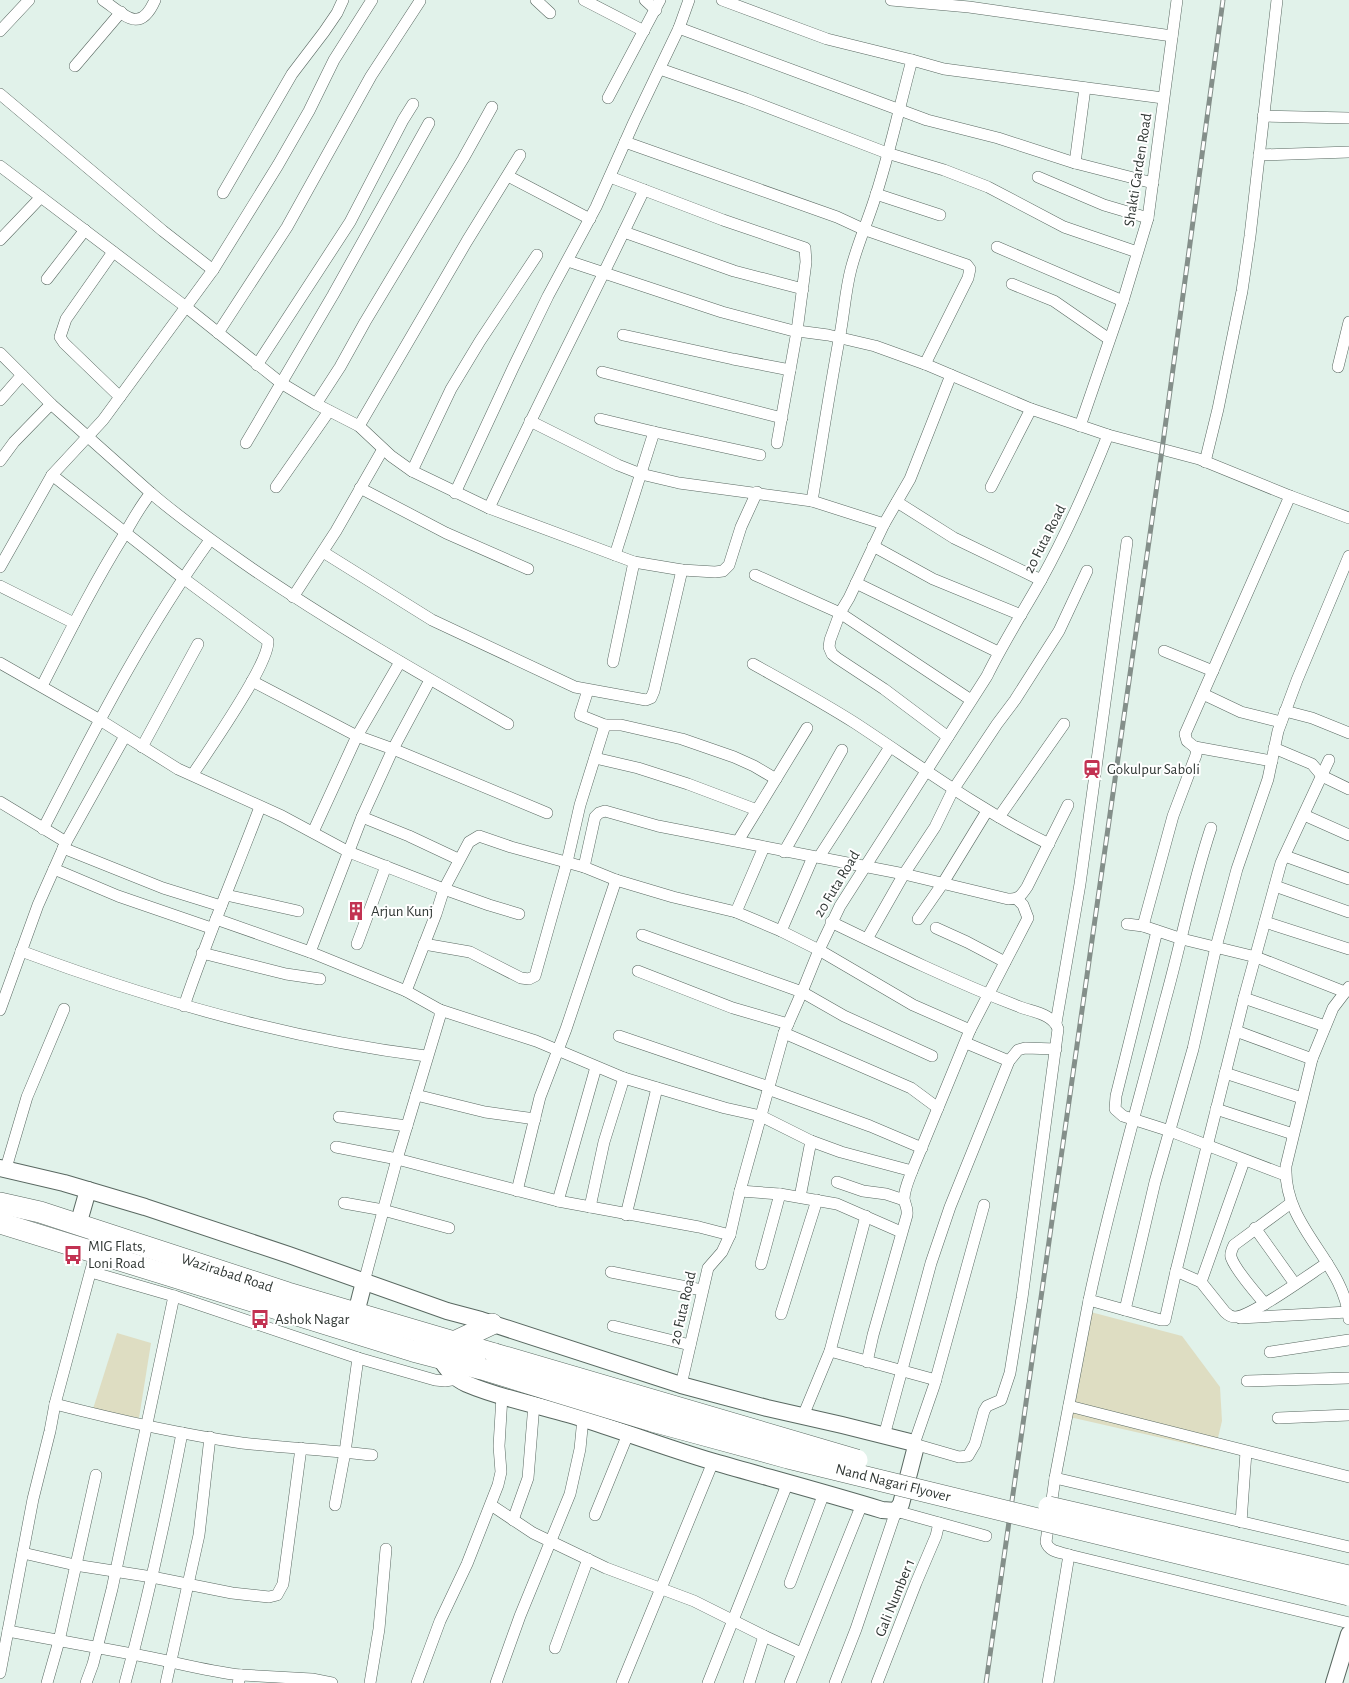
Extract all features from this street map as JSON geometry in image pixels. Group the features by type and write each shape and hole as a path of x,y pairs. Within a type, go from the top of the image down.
{"highway":[{"name":"Wazirabad Road","path":"0,1203 40,1212 288,1293 454,1342"},
{"name":"Wazirabad Road","path":"0,1222 440,1358"},
{"path":"454,1342 492,1324"},
{"name":"Nand Nagari Flyover","path":"454,1342 488,1361 652,1421 788,1458 1349,1595"},
{"name":"Nand Nagari Flyover","path":"440,1358 488,1361 843,1456 1041,1505 1349,1576"}],"street":[{"path":"0,31 29,0"},
{"path":"103,0 130,19 138,20 144,18 150,12 156,0"},
{"path":"223,193 292,74 324,32 343,0"},
{"path":"0,566 52,475 86,436 103,420 213,270 278,165 309,111 334,60 372,0"},
{"path":"536,0 550,13"},
{"path":"584,0 644,31"},
{"path":"608,98 658,5 646,0"},
{"path":"455,493 548,296 590,219 610,177 679,28 689,0"},
{"path":"722,0 826,39 944,68 1163,98"},
{"path":"891,0 970,7 1172,36"},
{"name":"Shakti Garden Road","path":"1080,426 1123,301 1148,218 1177,0"},
{"path":"1205,462 1242,291 1277,0"},
{"path":"218,333 240,302 287,227 371,76 420,1"},
{"path":"75,66 121,12"},
{"path":"679,28 927,120 998,138 1075,163 1153,183"},
{"path":"812,502 831,379 840,338 844,299 900,110 912,60"},
{"path":"660,69 746,99 887,153 988,187 1064,227 1137,252"},
{"path":"1075,163 1085,88"},
{"path":"0,94 163,231 213,270"},
{"path":"257,365 350,222 413,104"},
{"path":"316,404 340,367 463,159 492,106"},
{"path":"1263,116 1349,118"},
{"path":"246,443 337,288 429,123"},
{"path":"625,142 967,265 970,269 968,278 925,364"},
{"path":"1259,155 1349,152"},
{"path":"359,426 520,154"},
{"path":"0,166 186,307 257,365 281,382 316,404 359,426 391,456 412,471 489,508 634,562 682,570 715,572 723,571 728,565 741,527 757,492"},
{"path":"508,176 590,219"},
{"path":"610,177 722,220 804,248 806,262 803,289 777,443"},
{"path":"1038,177 1104,205 1148,218"},
{"path":"489,508 552,375 568,347 644,190"},
{"path":"876,194 940,215"},
{"path":"0,240 41,197"},
{"path":"47,280 85,230"},
{"path":"624,232 734,271 803,289"},
{"path":"997,247 1123,301"},
{"path":"113,252 66,319 60,337 64,344 120,397"},
{"path":"412,471 451,388 537,255"},
{"path":"568,261 722,312 797,331 875,346 925,364 1031,409 1108,435 1205,462 1349,518"},
{"path":"1012,284 1054,301 1109,339"},
{"path":"1338,367 1349,322"},
{"path":"623,335 790,370"},
{"path":"0,353 86,436 151,493 210,540 293,597 430,680 508,724"},
{"path":"602,372 782,418"},
{"path":"0,400 22,375"},
{"path":"948,736 832,654 829,647 840,613 884,524 910,479 951,375"},
{"path":"0,461 14,442 51,404"},
{"path":"991,487 1031,409"},
{"path":"276,487 329,410"},
{"path":"600,419 760,455"},
{"path":"530,421 641,474 679,482 757,492 812,502 884,524"},
{"path":"615,555 654,432"},
{"name":"20 Futa Road","path":"681,1385 708,1268 722,1252 730,1235 740,1190 786,1028 831,922 864,867 987,676 998,652 1041,580 1084,495 1108,435"},
{"path":"293,597 336,531 383,449"},
{"path":"52,475 183,578 268,641 268,649 252,681 193,774"},
{"path":"360,488 446,532 528,569"},
{"path":"42,686 113,552 142,504 151,493"},
{"path":"1272,761 1195,747 1187,741 1185,734 1290,496"},
{"path":"897,502 954,538 1041,580"},
{"path":"43,829 100,720 161,612 210,540"},
{"path":"64,1009 27,1097 3,1168 88,1190 208,1228 447,1311 681,1385 884,1436 959,1457 968,1456 976,1444 987,1406 1001,1400 1010,1373 1056,1049 1058,1028 1056,1022 1080,884 1126,542"},
{"path":"873,546 933,579 1021,615"},
{"path":"323,552 432,620 575,687 646,700 651,698 682,570"},
{"path":"1125,1310 1155,1182 1193,1049 1216,947 1237,869 1268,778 1283,716 1349,556"},
{"path":"613,662 634,562"},
{"path":"867,939 904,874 935,827 953,790 1015,700 1059,631 1086,571"},
{"path":"755,575 840,613 971,700"},
{"path":"856,583 998,652"},
{"path":"0,586 74,623"},
{"path":"142,747 198,644"},
{"path":"1164,651 1213,671"},
{"path":"313,832 356,736 400,662"},
{"path":"0,663 100,720 178,769 193,774 313,832 349,852 444,889 519,914"},
{"path":"753,664 854,723 987,811 1049,844"},
{"path":"310,952 362,817 393,748 430,680"},
{"path":"252,681 356,736 393,748 548,813"},
{"path":"588,690 580,715 605,725 621,725 682,739 734,757 776,779"},
{"path":"1202,694 1241,712 1312,718 1349,733"},
{"path":"998,817 1064,724"},
{"path":"424,944 470,952 521,978 529,979 535,976 567,862 580,805 605,725"},
{"path":"738,841 806,728"},
{"path":"0,1010 38,906 54,869 65,845 125,736"},
{"path":"781,931 816,857 890,747"},
{"path":"1143,926 1173,816 1196,755 1195,747"},
{"path":"1274,748 1312,764 1322,776 1349,789"},
{"path":"784,852 842,750"},
{"path":"595,758 638,768 688,784 757,810"},
{"path":"1089,1300 1164,1320 1206,1146 1275,886 1285,856 1329,760"},
{"path":"0,802 65,845 163,888 221,906"},
{"path":"584,867 595,817 604,811 658,826 904,874 1008,899 1017,899 1027,887 1068,805"},
{"path":"184,1006 202,953 260,807"},
{"path":"918,919 943,883 987,811"},
{"path":"1304,816 1349,835"},
{"path":"362,817 458,859"},
{"path":"1211,828 1199,864 1182,939 1096,1264 1055,1478 1046,1542 1051,1550 1068,1555 1349,1622"},
{"path":"406,991 444,889 458,859 469,842 479,836 584,867 616,880 673,897 736,912 819,950 913,1005 970,1030"},
{"path":"736,912 764,847"},
{"path":"1285,856 1349,879"},
{"path":"357,944 386,866"},
{"path":"54,869 118,896 310,952 406,991 440,1010 536,1041 624,1078 725,1108 761,1116 811,1141 841,1152 912,1171"},
{"path":"518,1191 540,1097 616,880"},
{"path":"1275,886 1349,912"},
{"path":"226,895 298,911"},
{"path":"867,1362 908,1210 904,1200 912,1171 970,1030 1028,918 1023,906 1017,899"},
{"path":"831,922 911,961 1019,1007 1051,1018 1056,1022"},
{"path":"1266,922 1349,949"},
{"path":"1127,924 1143,926 1182,939 1256,957 1347,989 1333,1008 1312,1058 1285,1175 1291,1203 1347,1296 1349,1319"},
{"path":"936,928 1005,962"},
{"path":"1157,931 1114,1105 1115,1109 1134,1120 1170,1131 1244,1161 1285,1175"},
{"path":"642,935 802,992 844,1016 932,1056"},
{"path":"21,951 98,980 184,1006 309,1038 426,1056"},
{"path":"202,953 286,974 320,979"},
{"path":"638,971 786,1028 911,1088 938,1108"},
{"path":"1244,998 1324,1026"},
{"path":"356,1313 426,1056 435,1035 440,1010"},
{"path":"1236,1031 1312,1058"},
{"path":"619,1036 769,1088 922,1148"},
{"path":"966,1043 1009,1061"},
{"path":"884,1436 931,1264 950,1207 1009,1061 1018,1050 1025,1048 1056,1049"},
{"path":"558,1201 596,1067"},
{"path":"1225,1073 1302,1098"},
{"path":"590,1207 604,1142 624,1078"},
{"path":"626,1214 657,1088"},
{"path":"416,1095 485,1112 535,1119"},
{"path":"1216,1109 1293,1134"},
{"path":"339,1117 407,1126"},
{"path":"800,1198 811,1141"},
{"path":"336,1147 397,1160 558,1201 699,1226 730,1235"},
{"path":"1201,1282 1216,1235 1244,1161"},
{"path":"837,1182 863,1191 886,1194 904,1200"},
{"path":"78,1225 88,1190"},
{"path":"740,1190 780,1194 837,1204 901,1232"},
{"path":"761,1264 780,1194"},
{"path":"781,1314 818,1200"},
{"path":"344,1203 383,1210 449,1228"},
{"path":"1265,1304 1236,1266 1231,1257 1231,1251 1234,1246 1255,1228 1291,1203"},
{"path":"835,1683 856,1629 896,1511 901,1504 915,1450 914,1444 936,1380 984,1205"},
{"path":"803,1416 830,1351 866,1216"},
{"path":"1255,1228 1295,1284"},
{"path":"0,1674 23,1553 55,1404 96,1251"},
{"path":"1236,1317 1265,1304 1327,1263"},
{"path":"1176,1271 1201,1282 1229,1316 1249,1319 1348,1312"},
{"path":"91,1272 174,1296 358,1358 436,1380 445,1381 457,1378"},
{"path":"611,1272 702,1290"},
{"path":"86,1683 97,1649 115,1572 174,1296"},
{"path":"612,1326 690,1345"},
{"path":"1270,1352 1349,1340"},
{"path":"830,1351 936,1380"},
{"path":"335,1505 345,1452 358,1358"},
{"path":"440,1358 449,1372 457,1378 502,1396 583,1418 712,1462 882,1510 896,1511 986,1536"},
{"path":"1247,1381 1349,1378"},
{"path":"417,1683 440,1621 467,1564 501,1472 499,1446 502,1396"},
{"path":"55,1404 146,1427 243,1443 372,1455"},
{"path":"513,1520 528,1478 534,1404"},
{"path":"1069,1406 1246,1452 1349,1476"},
{"path":"1278,1418 1349,1415"},
{"path":"496,1683 520,1616 570,1494 580,1448 583,1418"},
{"path":"125,1683 152,1577 182,1433"},
{"path":"595,1515 628,1434"},
{"path":"166,1683 199,1535 210,1437"},
{"path":"23,1553 75,1565 260,1596 269,1597 277,1595 284,1584 301,1448"},
{"path":"1241,1522 1246,1452"},
{"path":"622,1683 712,1462"},
{"path":"47,1683 59,1641 96,1475"},
{"path":"1055,1478 1349,1547"},
{"path":"708,1683 788,1482"},
{"path":"790,1583 824,1493"},
{"path":"790,1683 862,1504"},
{"path":"490,1505 533,1533 588,1559 694,1601 764,1636 802,1652"},
{"name":"Gali Number 1","path":"877,1683 936,1536 938,1523"},
{"path":"370,1683 379,1628 386,1549"},
{"path":"1048,1683 1068,1555"},
{"path":"555,1648 588,1559"},
{"path":"8,1631 97,1649 133,1654 239,1679 332,1683"},
{"path":"1334,1683 1349,1634"},
{"path":"749,1683 764,1636"}],"green space":[{"path":"1083,1310 1182,1336 1220,1387 1222,1421 1215,1450 1065,1416"},
{"path":"117,1333 151,1343 139,1418 93,1409"}],"railway":[{"path":"986,1683 1162,450 1223,0"}],"place":[{"name":"Gokulpur Saboli","path":"1092,769"},
{"name":"Arjun Kunj","path":"356,911"},
{"name":"MIG Flats, Loni Road","path":"73,1255"},
{"name":"Ashok Nagar","path":"260,1319"}]}
